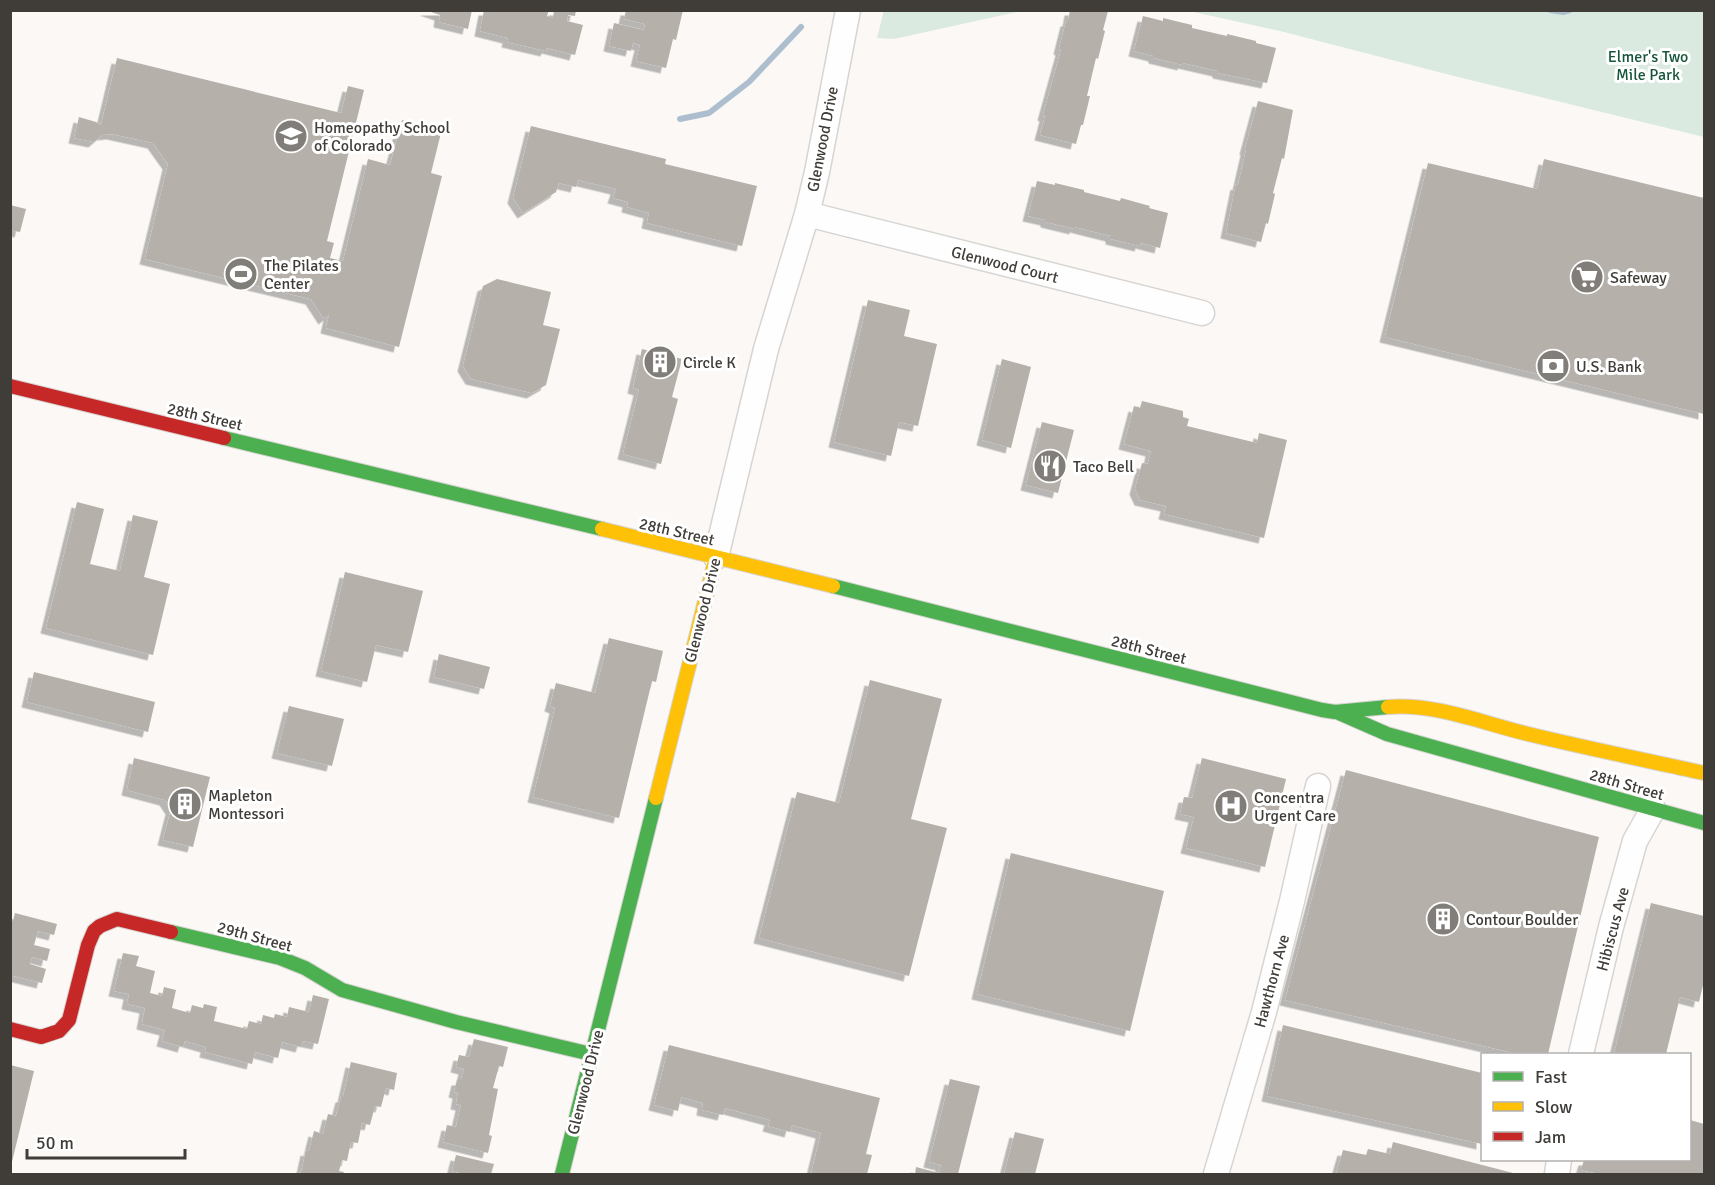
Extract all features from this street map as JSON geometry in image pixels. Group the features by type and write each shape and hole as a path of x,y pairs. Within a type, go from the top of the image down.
{"main road":[{"name":"28th Street","path":"10,386 716,557 1335,712 1372,729 1397,737 1704,823"},
{"name":"Glenwood Drive","path":"562,1174 716,557"},
{"name":"28th Street","path":"1335,712 1404,706 1434,710 1528,734 1704,773"},
{"name":"29th Street","path":"10,1029 41,1036 59,1031 69,1020 88,945 94,931 100,926 117,920 280,958 305,968 342,990 456,1022 591,1054"}],"street":[{"name":"Glenwood Drive","path":"716,557 766,349 807,214 848,10"},
{"name":"Glenwood Court","path":"807,214 1202,313"},
{"name":"Hawthorn Ave","path":"1216,1174 1264,1011 1318,786"},
{"name":"Hibiscus Ave","path":"1581,1053 1611,927 1635,841 1653,808"}],"green space":[{"path":"884,10 1021,11 894,39 877,38"},
{"name":"Elmer's Two Mile Park","path":"1189,11 1704,11 1704,137 1280,31"}],"building":[{"path":"425,10 472,10 468,29 439,22 440,15"},
{"path":"484,10 549,10 547,16 553,18 554,10 576,10 575,16 568,15 567,21 583,25 575,55 507,42 508,38 480,31"},
{"path":"626,10 683,10 666,68 636,61 640,45 633,43 631,51 609,46 614,23 644,30 645,24 624,19"},
{"path":"1070,10 1108,11 1103,30 1105,31 1087,96 1090,96 1076,144 1040,135"},
{"path":"1143,16 1163,21 1163,18 1192,25 1192,28 1227,36 1227,34 1276,48 1267,83 1183,63 1183,65 1134,51"},
{"path":"117,58 341,113 348,86 364,90 327,241 334,243 330,258 343,261 368,159 390,165 402,120 442,129 431,173 442,176 399,347 326,328 329,315 324,319 311,299 145,259 168,164 153,143 112,134 102,135 94,142 74,138 79,117 101,125"},
{"path":"1258,101 1293,110 1284,159 1282,158 1268,224 1266,223 1261,242 1226,233 1236,184 1238,185"},
{"path":"531,126 666,159 665,164 757,186 742,246 647,223 649,213 627,207 628,202 613,198 616,189 578,180 576,187 559,183 556,192 523,213 513,198"},
{"path":"1544,159 1704,198 1704,414 1385,337 1428,163 1537,189"},
{"path":"1037,181 1055,185 1055,183 1120,201 1121,198 1168,213 1160,248 1111,239 1111,236 1028,216"},
{"path":"10,205 26,209 20,232 10,230"},
{"path":"497,279 551,292 543,325 560,329 546,385 532,393 471,379 463,366 483,286"},
{"path":"868,300 910,310 904,336 937,344 918,426 899,422 891,456 834,442"},
{"path":"642,349 682,359 672,397 678,399 661,464 623,454 639,390 633,388"},
{"path":"1002,359 1031,367 1011,448 982,440"},
{"path":"1142,401 1183,411 1183,417 1189,419 1187,426 1257,443 1259,433 1287,440 1264,538 1164,514 1166,506 1140,500 1135,489 1142,463 1148,464 1151,451 1124,444 1134,406 1140,408"},
{"path":"1042,422 1074,430 1058,493 1026,485"},
{"path":"77,502 104,509 90,564 120,571 133,515 158,521 144,577 170,584 153,655 46,628"},
{"path":"345,572 423,591 408,652 376,645 367,682 321,671"},
{"path":"609,638 663,651 656,682 652,681 619,818 533,797 555,708 550,706 556,683 595,693"},
{"path":"439,654 490,667 484,689 434,677"},
{"path":"34,672 155,702 148,732 27,702"},
{"path":"870,680 942,699 911,819 947,828 909,976 759,938 797,792 839,803"},
{"path":"289,706 344,719 332,766 277,753"},
{"name":"Mapleton Montessori","path":"134,758 210,777 193,847 163,840 171,809 165,800 127,790"},
{"name":"Concentra Urgent Care","path":"1202,758 1286,779 1265,867 1186,848 1194,817 1180,814 1184,797 1192,798"},
{"name":"Contour Boulder","path":"1346,770 1599,837 1548,1053 1514,1053 1285,1000"},
{"path":"1011,853 1164,891 1130,1031 977,994"},
{"path":"1651,903 1704,916 1704,981 1699,1002 1680,997 1666,1053 1614,1053"},
{"path":"15,913 57,924 54,935 38,931 34,945 50,949 47,961 32,957 30,964 46,969 42,983 10,975 10,920 13,921"},
{"path":"123,953 139,956 136,966 155,971 150,993 162,996 164,987 176,990 172,1008 190,1013 192,1005 203,1008 204,1004 217,1007 214,1021 247,1029 249,1021 261,1024 263,1015 274,1018 275,1014 287,1017 289,1007 309,1012 313,995 329,999 318,1044 303,1041 301,1047 282,1042 278,1058 255,1052 252,1064 205,1052 206,1047 185,1041 183,1047 162,1041 165,1030 142,1024 145,1008 127,1004 129,994 114,991"},
{"path":"1283,1025 1481,1073 1481,1144 1267,1096"},
{"path":"474,1039 508,1047 503,1067 499,1066 493,1088 498,1089 488,1153 443,1142 447,1125 456,1127 461,1105 456,1104 458,1093 454,1092 457,1080 461,1080 464,1069 456,1067 459,1055 469,1057"},
{"path":"669,1045 880,1098 866,1154 872,1155 867,1174 811,1174 821,1133 792,1125 790,1132 768,1126 770,1120 725,1108 723,1115 702,1110 703,1103 681,1097 678,1111 654,1105"},
{"path":"351,1062 397,1073 394,1090 386,1088 381,1107 375,1106 370,1125 362,1123 358,1143 351,1142 347,1161 342,1160 339,1171 344,1172 343,1174 296,1174 301,1173 306,1150 309,1151 314,1131 323,1134 328,1114 336,1116"},
{"path":"10,1065 34,1071 11,1166 10,1166"},
{"path":"950,1079 980,1086 958,1174 915,1174 916,1167 939,1173 941,1165 929,1162"},
{"path":"1691,1120 1704,1124 1704,1174 1600,1174 1581,1170 1584,1161 1691,1161"},
{"path":"1015,1132 1044,1139 1035,1174 1004,1174"},
{"path":"1393,1142 1517,1174 1336,1174 1343,1150 1366,1155 1368,1149 1390,1154"},
{"path":"456,1155 494,1164 491,1174 464,1174 452,1171"}],"waterway":[{"path":"1550,10 1563,12 1570,10"},
{"path":"680,119 709,113 749,82 801,27"}],"traffic: fast":[{"path":"224,438 602,529"},
{"path":"833,586 1322,710 1335,712 1388,707"},
{"path":"1339,713 1387,734 1704,823"},
{"path":"562,1174 656,798"},
{"path":"171,932 280,958 305,968 342,990 456,1022 591,1054"}],"traffic: slow":[{"path":"602,529 833,586"},
{"path":"656,798 716,557"},
{"path":"1388,707 1441,711 1511,730 1704,773"}],"traffic: jam":[{"path":"10,386 224,438"},
{"path":"10,1029 41,1037 59,1031 69,1020 88,945 94,931 100,926 117,919 171,932"}],"place":[{"name":"Homeopathy School of Colorado","path":"291,136"},
{"name":"The Pilates Center","path":"241,274"},
{"name":"Safeway","path":"1587,277"},
{"name":"Circle K","path":"660,362"},
{"name":"U.S. Bank","path":"1553,366"},
{"name":"Taco Bell","path":"1050,466"},
{"name":"Mapleton Montessori","path":"185,804"},
{"name":"Concentra Urgent Care","path":"1231,806"},
{"name":"Contour Boulder","path":"1443,919"}]}
